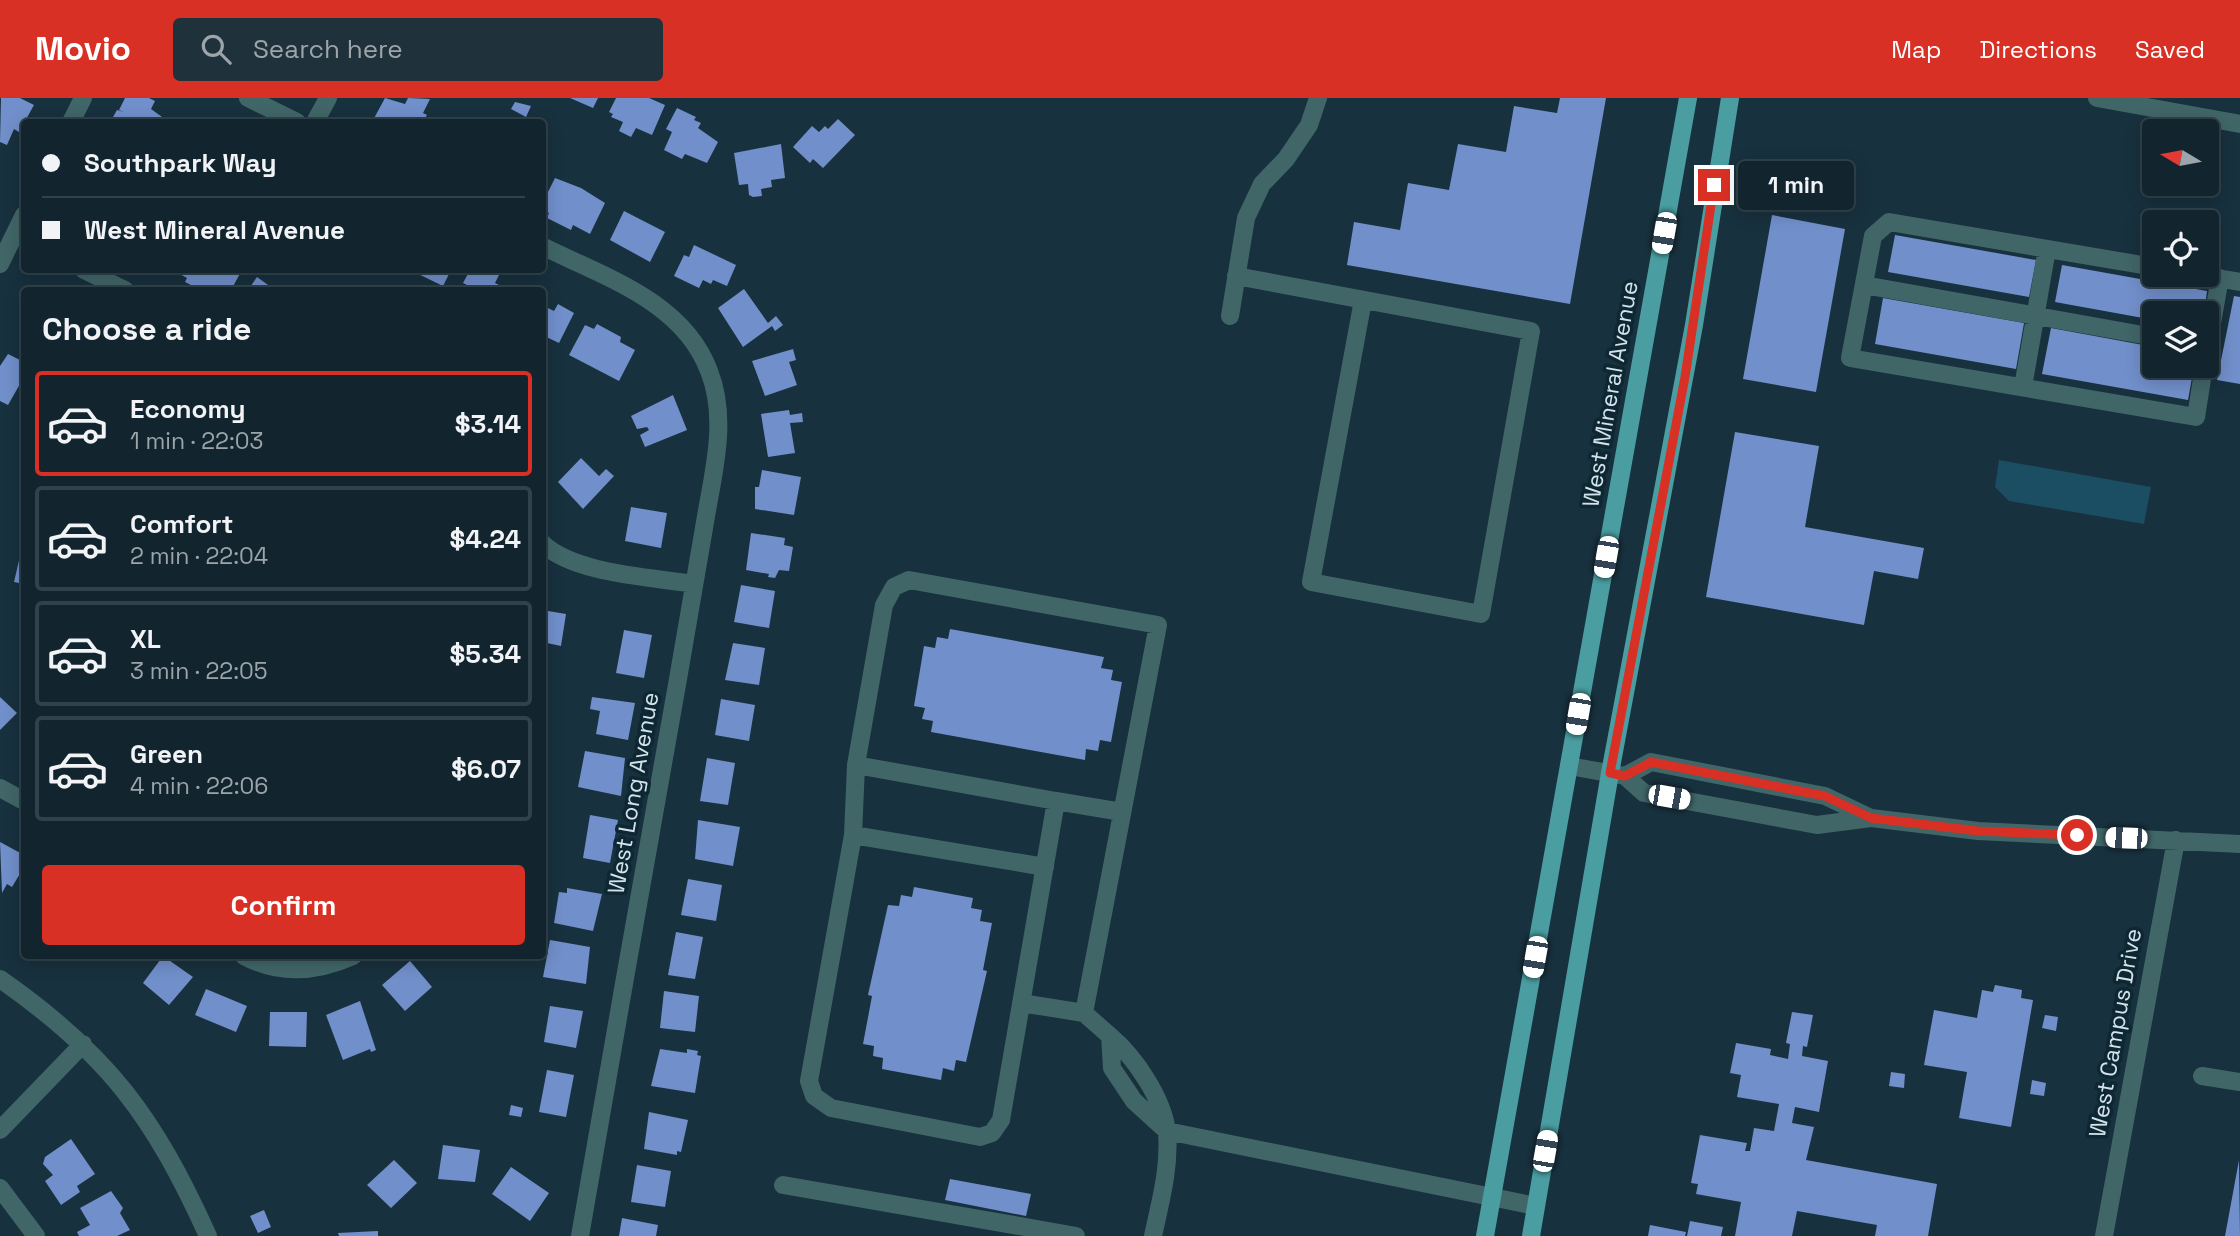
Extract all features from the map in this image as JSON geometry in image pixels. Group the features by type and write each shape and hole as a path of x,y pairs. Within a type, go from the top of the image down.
{"main road":[{"name":"West Mineral Avenue","path":"1485,1236 1688,98"},
{"path":"1531,1236 1618,774 1730,98"}],"street":[{"path":"72,119 83,98"},
{"path":"248,98 291,119"},
{"path":"317,119 328,98"},
{"path":"1230,316 1246,218 1262,184 1286,159 1309,125 1318,98"},
{"path":"2097,98 2240,124"},
{"path":"2142,265 1889,222 1873,236 1850,358 2196,417 2202,378"},
{"path":"0,264 20,237"},
{"name":"West Long Avenue","path":"546,248 667,312 696,344 704,358 717,395 719,425 694,584 580,1236"},
{"path":"2023,387 2047,249"},
{"path":"90,273 119,287"},
{"path":"1236,276 1531,331 1481,614 1311,582 1363,300"},
{"path":"2216,301 2220,278 2240,282"},
{"path":"1864,285 2142,335"},
{"path":"546,546 562,559 581,565 694,584"},
{"path":"1056,801 1001,1120 992,1133 980,1137 831,1108 814,1096 809,1081 853,835 856,765 884,605 894,587 909,580 1158,625 1084,1013"},
{"path":"1618,774 1651,762 1825,796 1871,818"},
{"path":"856,765 1122,812"},
{"path":"1569,766 1618,774 1644,793 1817,825 1871,818 1978,831 2240,844"},
{"path":"0,788 21,799"},
{"path":"853,835 1045,867"},
{"name":"West Campus Drive","path":"2104,1236 2176,840"},
{"path":"250,959 259,964 306,970 326,967 346,959"},
{"path":"0,979 83,1044 131,1096 161,1140 208,1236"},
{"path":"1021,1003 1084,1013 1128,1051 1149,1084 1167,1131 1165,1178 1153,1236"},
{"path":"0,1130 83,1044"},
{"path":"2202,1076 2240,1082"},
{"path":"1167,1131 1536,1206"},
{"path":"783,1185 1076,1236"},
{"path":"0,1188 36,1236"}],"shaded area":[{"path":"1999,460 2151,487 2144,524 2009,501 1995,487"}],"building":[{"path":"1,98 20,98 34,105 26,119 21,119 19,132 14,129 7,145 0,142"},
{"path":"125,98 149,98 155,101 151,109 165,119 115,119 113,117 117,110 124,112 119,110"},
{"path":"385,98 405,104 408,98 430,99 423,113 427,115 425,119 374,119"},
{"path":"570,98 598,98 593,108"},
{"path":"616,98 649,98 665,105 652,135 636,128 631,137 619,131 623,122 611,117 613,114 609,112"},
{"path":"1560,98 1606,98 1570,304 1347,265 1354,222 1400,230 1408,183 1449,190 1458,144 1506,152 1514,106 1557,113"},
{"path":"515,102 531,106 526,117 511,109"},
{"path":"677,108 696,117 694,120 701,123 698,128 718,142 707,163 685,154 682,159 664,150 672,132 666,129"},
{"path":"838,119 855,135 823,168 813,159 810,163 793,147 812,126 819,132 825,126 828,129"},
{"path":"781,144 785,178 771,180 772,187 761,189 762,196 749,195 748,184 739,185 734,153"},
{"path":"555,178 581,188 605,203 590,234 573,225 571,230 547,218 549,213 546,212 546,196"},
{"path":"624,211 665,232 650,262 610,240"},
{"path":"1772,215 1845,229 1816,392 1743,379"},
{"path":"1895,235 2036,260 2029,297 1888,272"},
{"path":"694,245 736,265 727,286 713,280 711,284 703,280 699,288 674,276 684,255 689,257"},
{"path":"2062,265 2142,279 2142,287 2185,287 2207,291 2206,301 2142,301 2142,318 2055,302"},
{"path":"178,273 240,273 233,287 195,287 185,282 187,278"},
{"path":"416,273 450,273 443,286"},
{"path":"468,273 495,273 499,275 495,283 503,287 466,287 467,285 463,283"},
{"path":"257,277 271,287 250,287"},
{"path":"744,289 768,323 776,316 783,325 775,331 772,326 743,347 718,308"},
{"path":"2234,296 2240,297 2240,384 2217,380"},
{"path":"1883,298 2024,323 2016,369 1875,344"},
{"path":"558,304 574,313 559,343 546,337 546,307 554,311"},
{"path":"597,324 621,337 620,342 635,350 619,381 569,355 585,325 594,329"},
{"path":"2051,328 2142,345 2142,378 2192,378 2188,400 2042,374"},
{"path":"793,349 796,360 789,362 797,385 765,396 752,361"},
{"path":"8,354 21,360 21,382 8,405 0,401 0,366"},
{"path":"673,395 687,430 645,447 640,435 649,430 647,427 637,429 631,416"},
{"path":"789,410 790,415 802,413 803,422 790,423 795,453 768,457 761,414"},
{"path":"1735,432 1819,446 1805,527 1924,548 1918,579 1874,571 1864,625 1706,597"},
{"path":"581,458 599,476 606,469 614,476 583,509 558,482"},
{"path":"762,470 801,477 794,515 755,509 755,487 759,487"},
{"path":"631,507 667,513 661,548 625,541"},
{"path":"751,533 785,538 784,545 793,547 789,571 779,570 775,578 768,577 769,574 746,570"},
{"path":"21,552 21,583 14,582"},
{"path":"741,585 775,591 769,628 734,622"},
{"path":"546,611 566,614 561,646 546,643"},
{"path":"950,629 1104,657 1101,668 1113,670 1111,680 1122,682 1111,742 1100,740 1098,751 1086,749 1085,760 931,732 933,721 922,719 925,708 914,706 924,646 935,648 937,637 948,639"},
{"path":"624,630 652,635 644,678 616,673"},
{"path":"733,643 765,648 759,685 725,680"},
{"path":"0,697 17,713 0,730"},
{"path":"592,697 635,703 628,740 596,734 600,711 590,709"},
{"path":"721,699 755,705 749,741 715,735"},
{"path":"585,751 625,758 621,796 578,787"},
{"path":"707,758 735,763 728,805 700,801"},
{"path":"590,815 618,820 610,863 583,858"},
{"path":"698,820 740,827 733,866 695,859"},
{"path":"0,842 21,853 21,872 12,887 7,884 2,893"},
{"path":"688,879 722,885 716,921 681,915"},
{"path":"914,887 973,898 971,908 982,910 980,921 992,923 983,970 987,971 966,1062 956,1060 954,1071 943,1068 941,1080 882,1069 883,1058 873,1056 874,1046 863,1044 872,996 868,995 888,905 899,906 901,895 912,897"},
{"path":"567,888 602,894 593,931 554,923 559,892 567,893"},
{"path":"676,932 703,937 695,979 668,975"},
{"path":"550,940 590,947 586,984 543,977"},
{"path":"161,959 167,959 193,977 169,1005 143,983"},
{"path":"410,961 432,987 405,1011 382,985"},
{"path":"1995,985 2022,990 2021,998 2033,1000 2011,1127 1959,1118 1967,1072 1924,1065 1934,1010 1977,1018 1982,990 1993,992"},
{"path":"206,989 247,1006 236,1032 195,1015"},
{"path":"664,991 699,996 695,1032 660,1028"},
{"path":"360,1001 376,1050 371,1052 370,1049 343,1060 326,1015"},
{"path":"550,1006 583,1011 576,1048 544,1042"},
{"path":"270,1012 307,1012 306,1047 269,1046"},
{"path":"1792,1012 1813,1015 1807,1047 1803,1046 1802,1056 1828,1061 1819,1112 1795,1107 1792,1123 1814,1127 1806,1160 1937,1184 1928,1236 1875,1236 1877,1225 1797,1211 1792,1236 1735,1236 1741,1202 1696,1194 1698,1184 1691,1183 1700,1135 1747,1143 1745,1151 1750,1151 1754,1128 1774,1131 1779,1104 1737,1097 1741,1075 1730,1073 1736,1043 1771,1049 1770,1055 1788,1059 1790,1044 1786,1043"},
{"path":"2045,1015 2058,1017 2056,1031 2042,1028"},
{"path":"660,1049 687,1053 687,1049 698,1051 697,1055 701,1056 695,1093 651,1086"},
{"path":"547,1070 574,1075 566,1117 539,1112"},
{"path":"1891,1072 1905,1074 1904,1088 1889,1086"},
{"path":"2032,1080 2046,1083 2044,1096 2030,1094"},
{"path":"511,1105 523,1108 521,1117 509,1115"},
{"path":"649,1112 688,1120 681,1152 677,1151 677,1155 644,1149"},
{"path":"71,1139 95,1174 77,1186 80,1192 61,1205 45,1181 53,1175 43,1164 45,1157"},
{"path":"443,1145 480,1150 475,1182 438,1179"},
{"path":"394,1160 417,1183 391,1208 367,1185"},
{"path":"2239,1160 2240,1236 2225,1236"},
{"path":"637,1165 671,1171 665,1207 631,1202"},
{"path":"511,1167 549,1193 530,1221 492,1194"},
{"path":"950,1179 1031,1194 1026,1216 945,1200"},
{"path":"111,1191 123,1208 120,1213 130,1230 117,1236 79,1236 77,1232 90,1225 80,1208"},
{"path":"264,1210 271,1227 258,1233 250,1216"},
{"path":"622,1218 658,1225 656,1236 619,1236"},
{"path":"1690,1221 1723,1227 1721,1236 1687,1236"},
{"path":"1650,1225 1686,1232 1685,1236 1648,1236"},
{"path":"378,1231 378,1236 339,1236 338,1233"}],"route":[{"path":"1714,185 1676,428 1610,773 1625,776 1651,762 1825,796 1871,818 1978,831 2077,835"}]}
